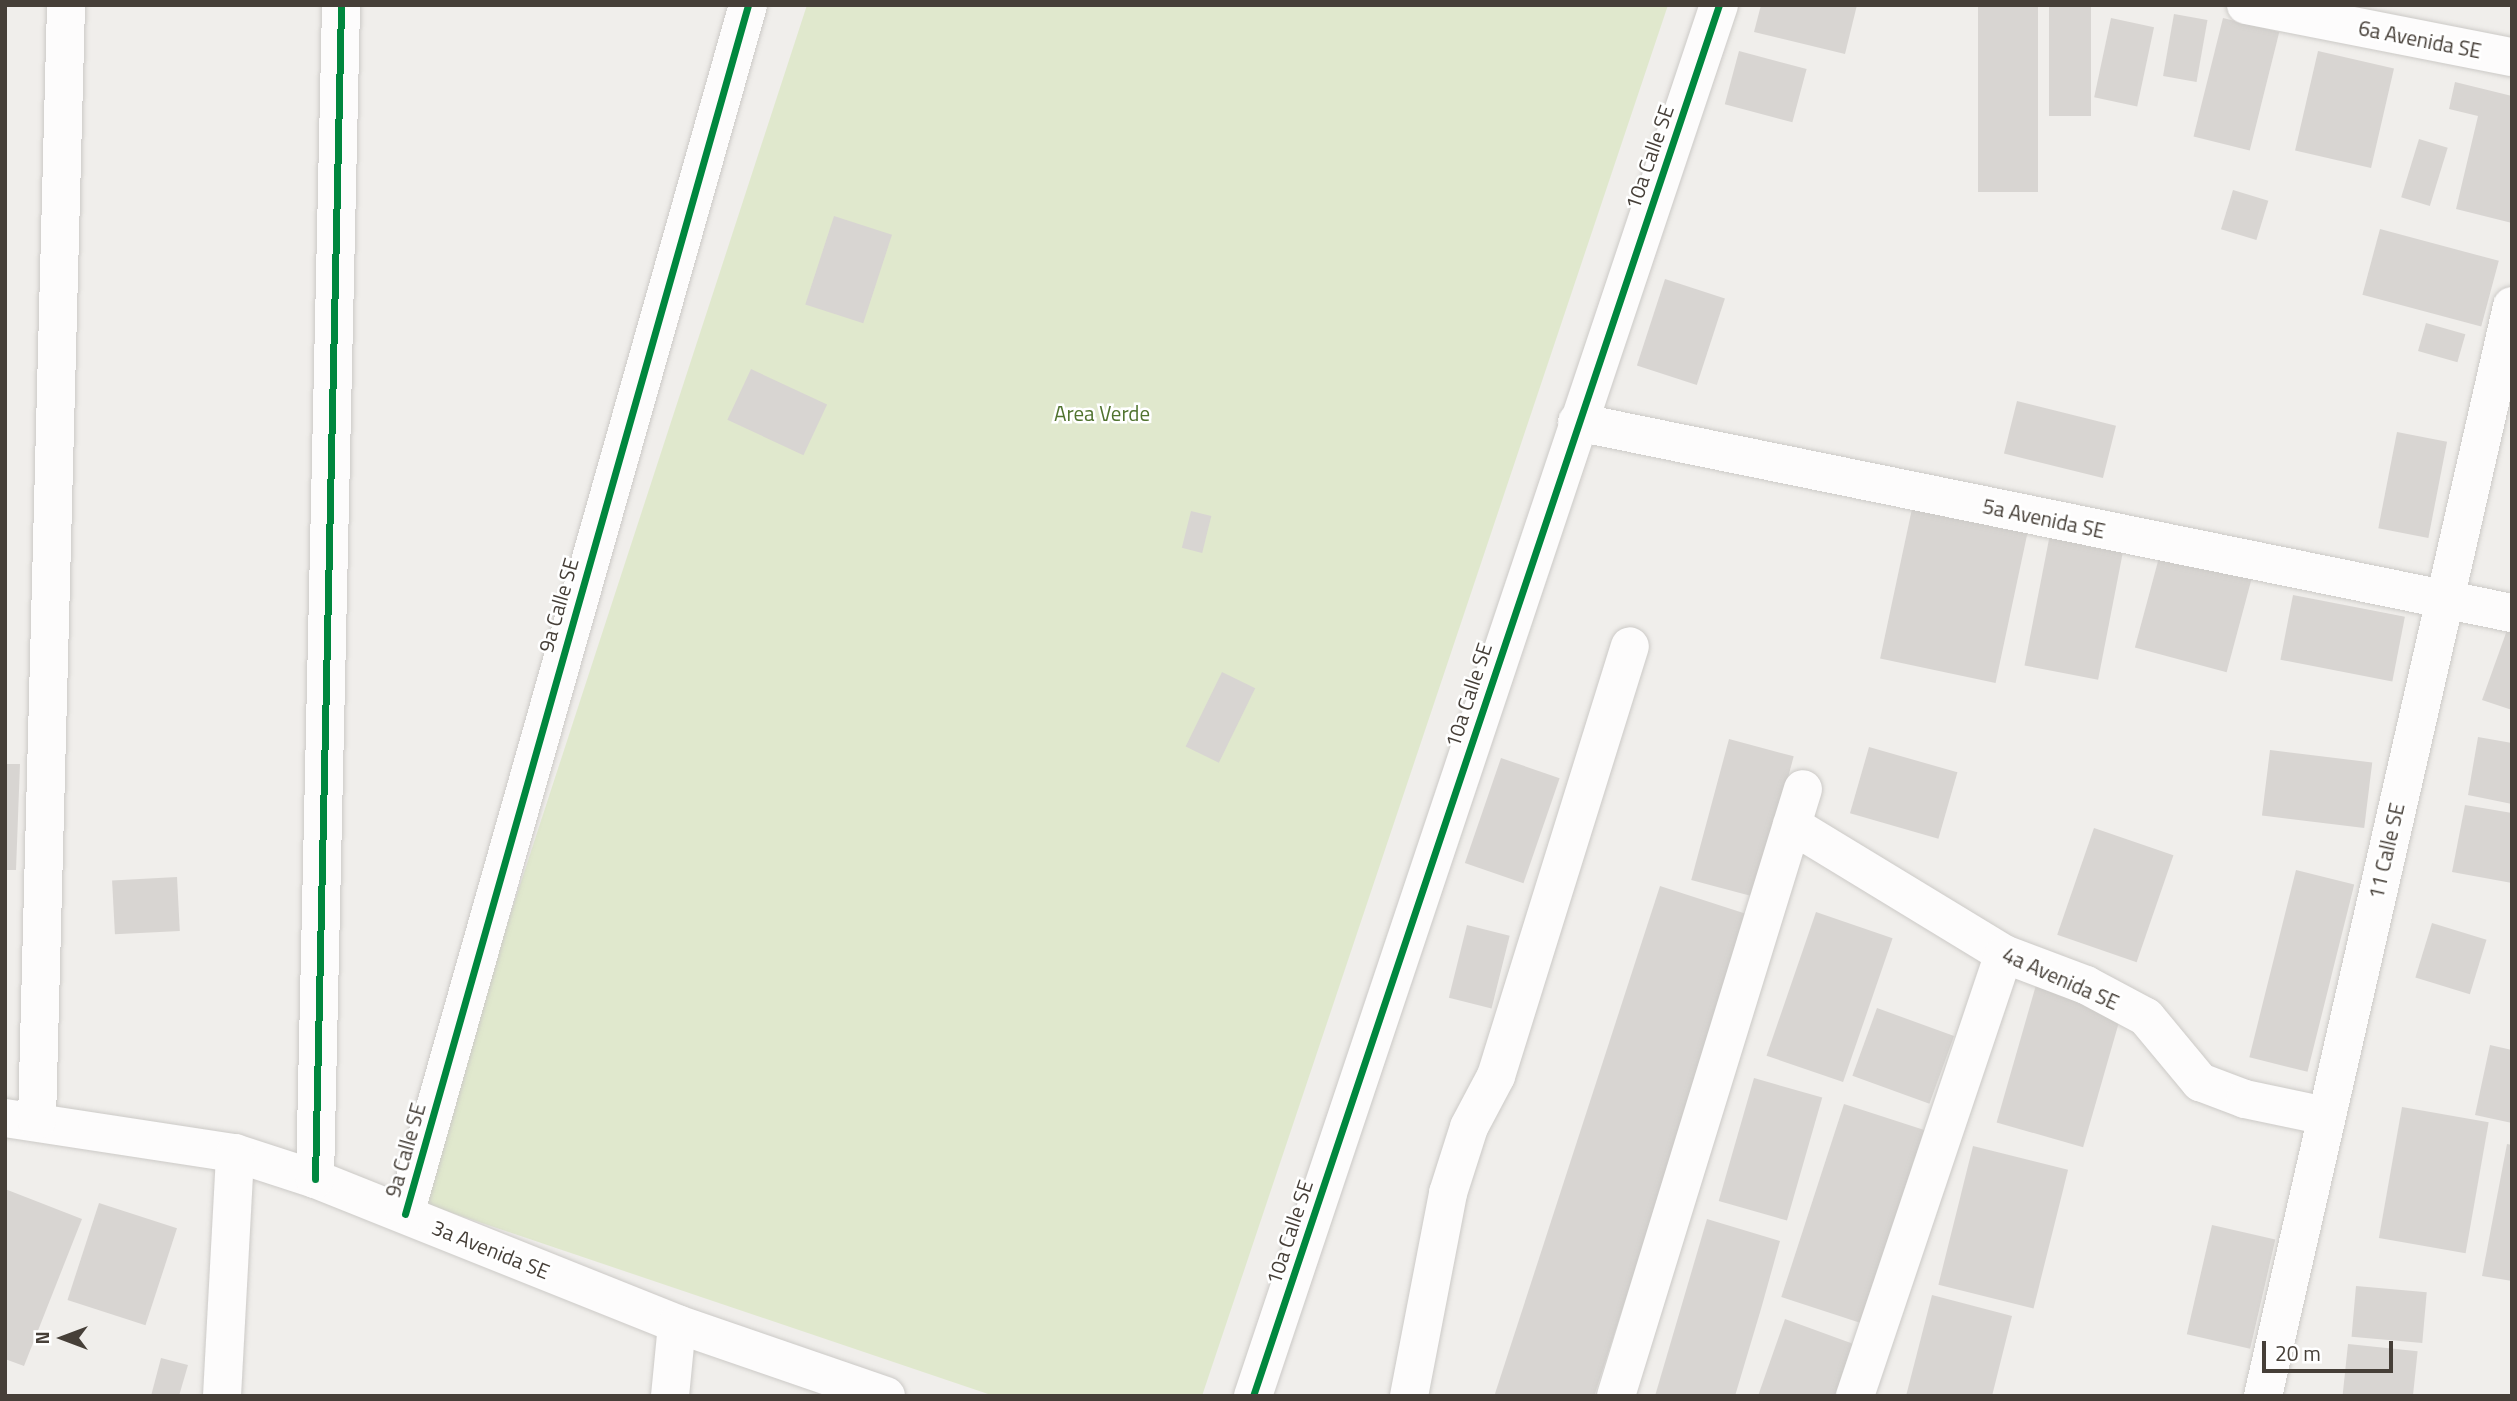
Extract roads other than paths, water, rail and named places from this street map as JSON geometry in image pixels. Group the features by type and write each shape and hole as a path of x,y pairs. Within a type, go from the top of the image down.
{"street":[{"path":"21,1119 66,5"},
{"path":"316,1179 341,5"},
{"name":"9a Calle SE","path":"405,1214 748,5"},
{"name":"10a Calle SE","path":"1253,1396 1577,422 1719,5"},
{"name":"6a Avenida SE","path":"2246,5 2512,57"},
{"name":"11 Calle SE","path":"2263,1396 2512,306"},
{"name":"5a Avenida SE","path":"1577,422 2512,612"},
{"path":"1409,1396 1448,1192 1469,1127 1496,1076 1630,646"},
{"name":"4a Avenida SE","path":"1616,1396 1797,807 2004,954 2086,985 2146,1017 2200,1082 2245,1099 2326,1115"},
{"path":"1855,1396 2004,954"},
{"name":"3a Avenida SE","path":"21,1119 234,1153 316,1179 677,1324 886,1396"},
{"path":"222,1396 234,1153"},
{"path":"670,1396 677,1324"}],"park label":[{"name":"Area Verde","path":"1102,413"}]}
